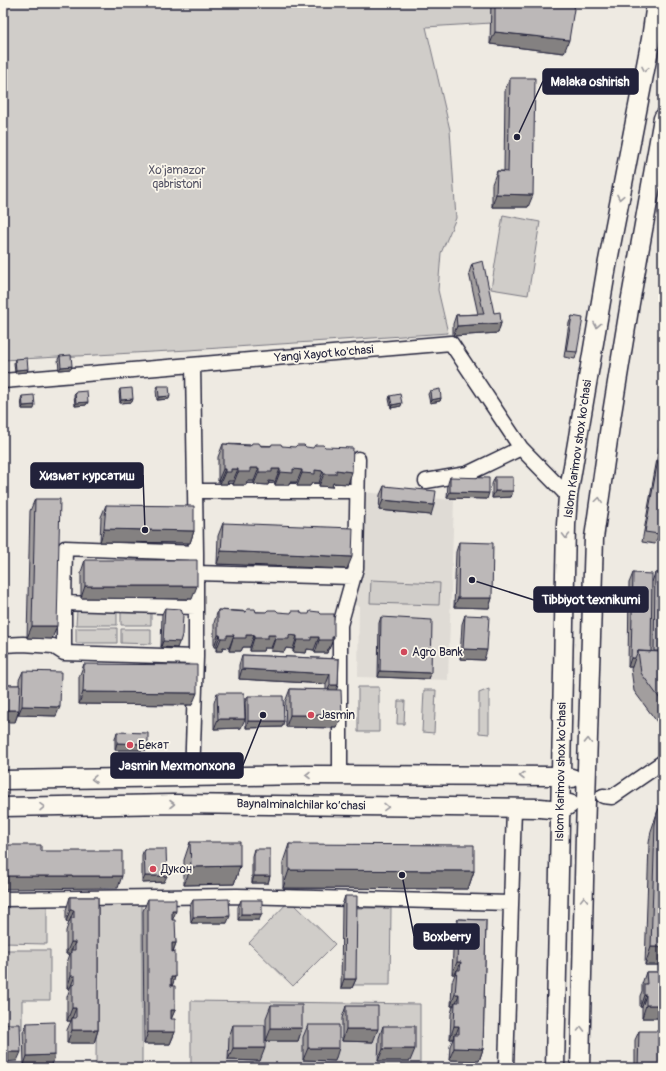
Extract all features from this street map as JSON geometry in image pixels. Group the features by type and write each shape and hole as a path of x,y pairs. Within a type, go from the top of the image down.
{"main road":[{"name":"Islom Karimov shox ko'chasi","path":"555,1068 566,525 568,496 607,266 656,3"},
{"path":"650,39 653,47 663,53"},
{"name":"Islom Karimov shox ko'chasi","path":"580,1068 586,777 594,538 612,412 663,118"},
{"path":"628,153 633,146 644,143 654,150 655,158"},
{"path":"3,780 340,775 586,777 577,797 572,803 561,810"},
{"name":"Baynalminalchilar ko’chasi","path":"3,807 173,804 514,808 586,811"}],"street":[{"name":"Yangi Xayot ko'chasi","path":"3,381 451,343 521,448 568,496"},
{"path":"192,777 196,657 193,365"},
{"path":"426,481 467,474 521,448"},
{"path":"340,775 340,625 356,568 358,459"},
{"path":"195,491 357,491"},
{"path":"64,652 65,548 196,552"},
{"path":"196,573 353,577"},
{"path":"64,603 195,607"},
{"path":"3,645 23,644 53,646 64,652 196,657"},
{"path":"586,777 603,796 612,797 663,762"},
{"path":"586,811 603,796"},
{"path":"506,1068 514,808"},
{"path":"3,899 237,896 510,902"}],"shaded area":[{"path":"361,492 454,500 448,680 358,677 359,606 355,605"}],"green space":[{"name":"Xo'jamazor qabristoni","path":"3,3 491,3 491,23 426,27 450,130 456,218 441,253 438,290 448,333 189,350 3,360"},
{"path":"503,215 540,222 528,295 491,289"},
{"path":"371,580 440,583 439,605 370,603"},
{"path":"77,610 117,610 117,625 76,625"},
{"path":"121,610 151,610 151,625 121,625"},
{"path":"76,628 117,628 117,643 76,643"},
{"path":"121,629 151,629 151,644 121,643"},
{"path":"358,687 379,687 379,732 358,732"},
{"path":"489,689 489,734 479,733 479,693"},
{"path":"424,690 436,690 434,733 422,732"},
{"path":"398,701 405,701 404,724 397,724"},
{"path":"142,900 142,1068 96,1066 97,902"},
{"path":"290,900 335,944 293,986 249,943"},
{"path":"3,902 47,903 47,944 3,943"},
{"path":"353,908 391,908 390,985 352,985"},
{"path":"3,950 50,950 50,1000 22,1000 22,1029 3,1029"},
{"path":"191,1001 420,1004 420,1068 346,1068 345,1065 309,1064 309,1068 191,1068"}],"building":[{"path":"495,3 575,3 569,40 495,32"},
{"path":"510,78 535,78 533,195 496,194 497,171 508,172"},
{"path":"483,261 494,313 500,312 501,323 457,326 456,315 484,314 472,264"},
{"path":"572,316 583,318 577,352 566,351"},
{"path":"71,355 72,366 61,367 60,356"},
{"path":"27,358 28,369 16,370 15,359"},
{"path":"158,386 169,386 170,396 159,397"},
{"path":"132,388 133,399 121,400 120,389"},
{"path":"440,389 441,398 431,400 430,391"},
{"path":"87,391 88,402 76,403 75,392"},
{"path":"400,394 402,403 392,405 390,396"},
{"path":"34,395 35,405 23,406 22,396"},
{"path":"662,438 663,511 659,534 645,532"},
{"path":"252,443 259,443 261,446 281,444 282,446 295,447 297,445 304,445 306,447 313,448 315,445 323,445 325,447 353,448 352,472 336,470 336,474 324,474 323,471 315,470 315,474 302,473 302,470 293,469 293,473 280,472 280,469 272,469 272,472 259,472 259,468 250,468 250,472 238,472 238,469 231,469 231,472 225,472 225,469 223,469 223,444 250,446"},
{"path":"450,477 489,478 489,493 450,492"},
{"path":"495,477 513,477 513,491 495,491"},
{"path":"384,486 436,491 434,505 383,500"},
{"path":"35,499 60,499 57,626 32,626"},
{"path":"106,505 194,506 194,531 104,529"},
{"path":"223,523 353,528 352,557 221,551"},
{"path":"459,542 493,543 492,598 458,598"},
{"path":"85,560 197,560 197,586 85,586"},
{"path":"633,573 652,574 651,652 638,651 635,658 631,658"},
{"path":"655,573 663,573 663,651 654,651"},
{"path":"165,608 181,609 183,615 182,635 180,642 163,641"},
{"path":"247,609 255,609 256,612 276,610 278,612 291,613 292,611 300,611 302,614 309,614 310,611 319,612 321,614 334,614 334,637 332,637 332,640 319,640 319,637 311,637 311,640 297,640 297,636 289,635 289,639 275,639 276,635 268,635 268,638 254,638 254,635 246,635 246,638 233,638 234,635 227,635 227,638 221,638 220,635 218,635 218,610 246,612"},
{"path":"465,615 489,616 487,650 463,649"},
{"name":"Agro Bank","path":"381,617 432,620 431,673 380,671"},
{"path":"638,651 663,652 663,703 641,673"},
{"path":"242,655 339,659 338,685 330,685 330,674 242,669"},
{"path":"84,664 197,665 197,693 83,692"},
{"path":"23,671 61,672 60,707 22,706"},
{"path":"7,685 20,685 19,710 3,710 3,689 7,689"},
{"path":"290,689 341,690 342,715 290,715"},
{"path":"217,693 244,693 245,719 218,719"},
{"path":"248,696 283,696 284,721 248,721"},
{"path":"117,732 148,733 148,744 117,743"},
{"path":"663,803 663,947 651,947 655,825 657,813 661,804"},
{"path":"190,842 240,842 240,866 191,867"},
{"path":"289,844 474,845 474,871 289,870"},
{"path":"3,845 41,845 41,851 122,851 122,876 3,876"},
{"name":"Дукон","path":"144,849 166,849 167,876 145,876"},
{"path":"254,849 270,849 270,876 254,876"},
{"path":"345,896 357,896 356,979 344,979"},
{"path":"70,897 98,897 98,1030 72,1030 72,1018 76,1018 76,1008 72,1008 72,985 75,984 75,976 71,976 71,950 75,950 75,942 71,942 71,918 74,918 74,910 70,910"},
{"path":"148,899 176,899 176,911 172,911 172,920 175,920 176,943 172,943 172,952 175,951 175,977 171,977 171,986 175,986 175,1010 171,1010 171,1019 175,1019 175,1032 148,1032"},
{"path":"229,899 230,916 193,917 193,900"},
{"path":"241,900 262,900 262,914 241,914"},
{"path":"458,919 486,920 483,1049 454,1048 454,1034 459,1034 459,1026 454,1026 455,1002 459,1002 459,994 455,994 457,970 460,970 461,962 457,962 458,938 462,938 462,931 458,930"},
{"path":"646,972 663,972 663,1005 646,1005 644,984 647,984"},
{"path":"271,1005 302,1005 302,1028 271,1028"},
{"path":"346,1006 378,1006 378,1029 346,1029"},
{"path":"55,1022 55,1055 27,1056 27,1023"},
{"path":"3,1024 20,1024 21,1052 3,1052"},
{"path":"233,1025 265,1025 265,1048 233,1048"},
{"path":"308,1025 339,1025 339,1048 308,1048"},
{"path":"383,1026 415,1026 415,1049 383,1049"},
{"path":"639,1031 663,1031 663,1068 638,1068"}],"place":[{"name":"Malaka oshirish","path":"517,137"},
{"name":"Хизмат курсатиш","path":"145,530"},
{"name":"Tibbiyot texnikumi","path":"472,580"},
{"name":"Agro Bank","path":"404,652"},
{"name":"Jasmin Mexmonxona","path":"263,715"},
{"name":"Jasmin","path":"311,715"},
{"name":"Бекат","path":"130,745"},
{"name":"Дукон","path":"153,869"},
{"name":"Boxberry","path":"402,875"}]}
